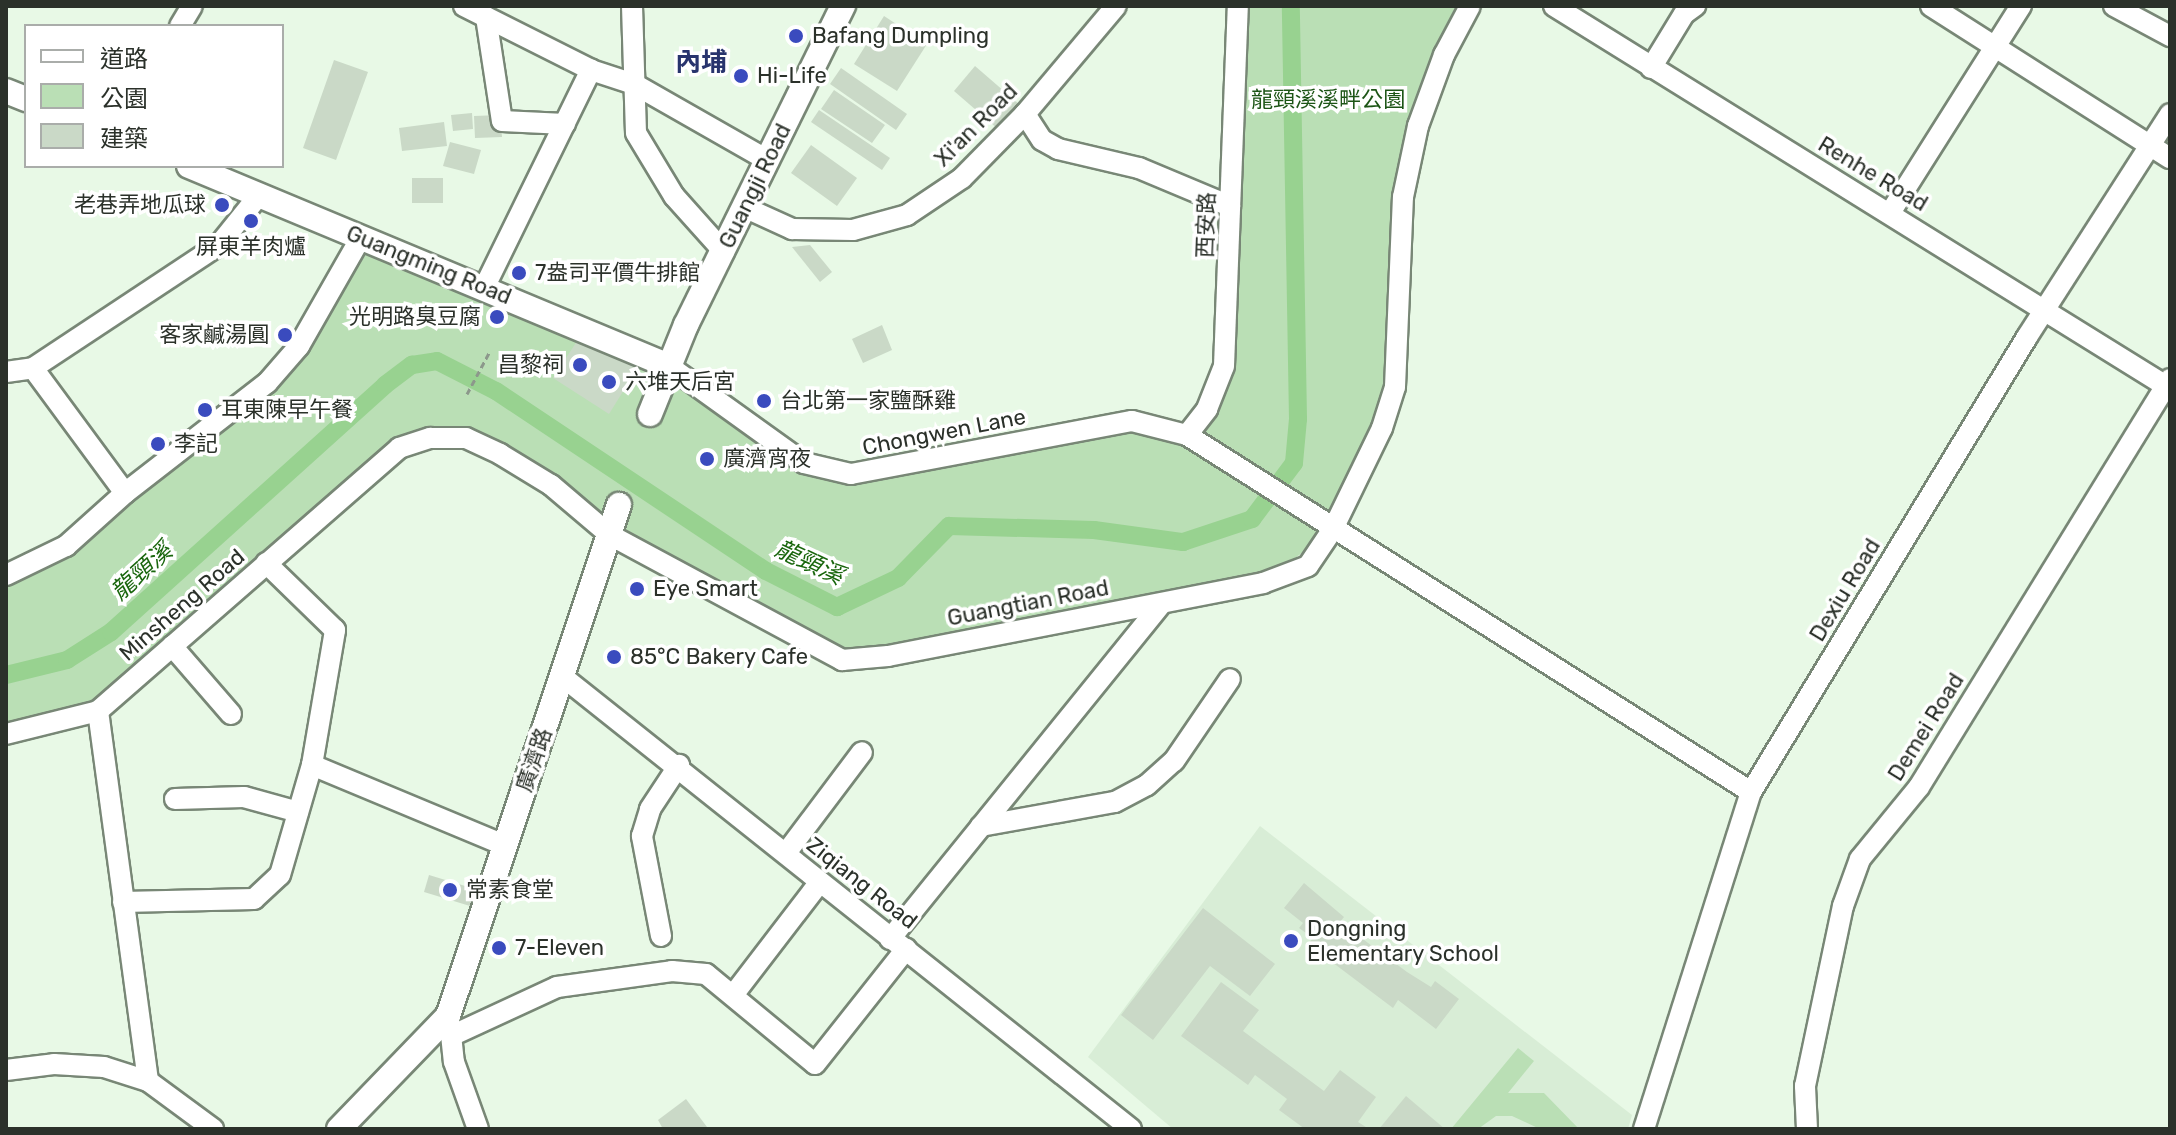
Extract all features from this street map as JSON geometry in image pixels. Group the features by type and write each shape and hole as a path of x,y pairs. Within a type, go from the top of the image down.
{"main road":[{"name":"Guangji Road","path":"650,414 669,366 843,6"},
{"name":"Guangming Road","path":"194,168 360,239 485,286 669,366"},
{"name":"廣濟路","path":"450,1026 504,845 619,505"},
{"path":"339,1129 450,1026"}],"street":[{"path":"181,24 192,6"},
{"path":"464,6 591,70 634,84 767,160"},
{"path":"632,6 636,133 674,196 724,252"},
{"name":"Xi'an Road","path":"746,208 792,229 853,230 907,215 962,178 1025,114 1116,6"},
{"name":"西安路","path":"1187,435 1207,409 1224,366 1238,6"},
{"name":"Guangtian Road","path":"266,563 399,448 430,438 466,438 500,454 551,485 610,535 842,660 888,656 1263,583 1308,566 1333,529 1382,428 1395,387 1403,197 1418,126 1444,55 1470,6"},
{"name":"Renhe Road","path":"1554,6 2168,382"},
{"path":"1651,68 1684,14 1695,6"},
{"path":"1931,6 2170,158"},
{"path":"1890,213 2021,6"},
{"path":"2114,6 2170,36"},
{"path":"486,17 502,121 565,124"},
{"path":"485,286 591,70"},
{"path":"1025,114 1042,140 1058,149 1139,168 1230,206"},
{"name":"Dexiu Road","path":"1644,1129 1751,792 2047,308 2170,114"},
{"path":"6,372 33,368 219,245 260,194"},
{"path":"6,575 66,546 125,493 287,364 360,239"},
{"name":"Chongwen Lane","path":"669,366 804,463 851,474 1132,421 1187,435 1751,792"},
{"path":"33,368 125,493"},
{"name":"Demei Road","path":"1807,1129 1805,1086 1843,906 1860,859 1919,787 2168,382"},
{"name":"Minsheng Road","path":"6,734 98,711 266,563 335,630 312,765 280,875 254,899 123,902"},
{"path":"478,1129 454,1062 450,1026 557,987 672,971 706,974 815,1064 981,826 1162,603"},
{"path":"172,646 231,714"},
{"name":"Ziqiang Road","path":"563,677 679,765 820,882 1131,1129"},
{"path":"981,826 1115,802 1147,785 1174,761 1230,679"},
{"path":"98,711 148,1081"},
{"path":"786,853 862,752"},
{"path":"312,765 504,845"},
{"path":"661,936 642,836 650,809 679,765"},
{"path":"175,799 244,797 298,812"},
{"path":"737,990 820,882"},
{"path":"6,1070 54,1064 104,1067 148,1081 213,1129"}],"path":[{"path":"467,394 489,353"}],"shaded area":[{"name":"Dongning Elementary School","path":"1260,826 1632,1115 1628,1129 1173,1129 1088,1057"}],"green space":[{"name":"龍頸溪溪畔公園","path":"1238,6 1470,6 1418,126 1395,387 1333,529 1263,583 842,660 466,438 399,448 98,711 6,734 6,575 29,567 267,383 360,239 668,360 804,463 851,474 1132,421 1187,435 1225,366"},
{"path":"1518,1048 1534,1061 1508,1093 1544,1093 1579,1129 1540,1129 1512,1116 1496,1116 1478,1129 1451,1129"}],"building":[{"path":"884,16 927,44 897,91 854,64"},
{"path":"334,60 368,72 336,160 303,148"},
{"path":"975,66 1020,105 999,130 954,91"},
{"path":"841,68 907,114 896,130 830,84"},
{"path":"834,90 885,125 872,143 821,109"},
{"path":"819,110 890,158 882,170 811,122"},
{"path":"472,113 473,129 453,131 451,115"},
{"path":"500,115 502,137 475,138 474,116"},
{"path":"444,122 447,146 402,151 399,128"},
{"path":"450,142 481,150 474,174 443,166"},
{"path":"811,145 857,178 837,206 791,173"},
{"path":"412,178 443,178 443,203 412,203"},
{"path":"810,245 832,272 820,282 792,247"},
{"path":"882,325 892,350 863,363 852,339"},
{"path":"581,335 637,369 609,414 553,378"},
{"name":"常素食堂","path":"429,875 475,889 470,906 424,892"},
{"path":"1304,883 1344,917 1340,922 1407,972 1431,987 1435,981 1459,999 1436,1029 1398,1000 1393,1008 1308,944 1313,938 1299,928 1303,923 1284,908"},
{"path":"1203,908 1275,964 1250,996 1210,966 1153,1040 1121,1015"},
{"path":"1221,982 1259,1010 1243,1031 1324,1091 1340,1070 1376,1097 1358,1122 1369,1129 1305,1129 1279,1110 1287,1099 1255,1075 1248,1085 1181,1036"},
{"path":"1406,1096 1445,1129 1379,1129"},
{"path":"686,1099 707,1127 663,1129 658,1120"}],"waterway":[{"name":"龍頸溪","path":"6,675 67,660 111,632 385,385 412,365 437,361 496,391 766,571 837,607 898,578 949,526 1094,530 1183,542 1252,519 1294,463 1298,419 1291,6"}],"place":[{"name":"Bafang Dumpling","path":"796,36"},
{"name":"Hi-Life","path":"741,76"},
{"name":"老巷弄地瓜球","path":"222,205"},
{"name":"屏東羊肉爐","path":"251,221"},
{"name":"7盎司平價牛排館","path":"519,273"},
{"name":"光明路臭豆腐","path":"497,317"},
{"name":"客家鹹湯圓","path":"285,335"},
{"name":"昌黎祠","path":"580,365"},
{"name":"六堆天后宮","path":"609,382"},
{"name":"台北第一家鹽酥雞","path":"764,401"},
{"name":"耳東陳早午餐","path":"205,410"},
{"name":"李記","path":"158,444"},
{"name":"廣濟宵夜","path":"707,459"},
{"name":"Eye Smart","path":"637,589"},
{"name":"85°C Bakery Cafe","path":"614,657"},
{"name":"常素食堂","path":"450,890"},
{"name":"Dongning Elementary School","path":"1291,941"},
{"name":"7-Eleven","path":"499,948"}],"district":[{"name":"內埔","path":"701,63"}]}
